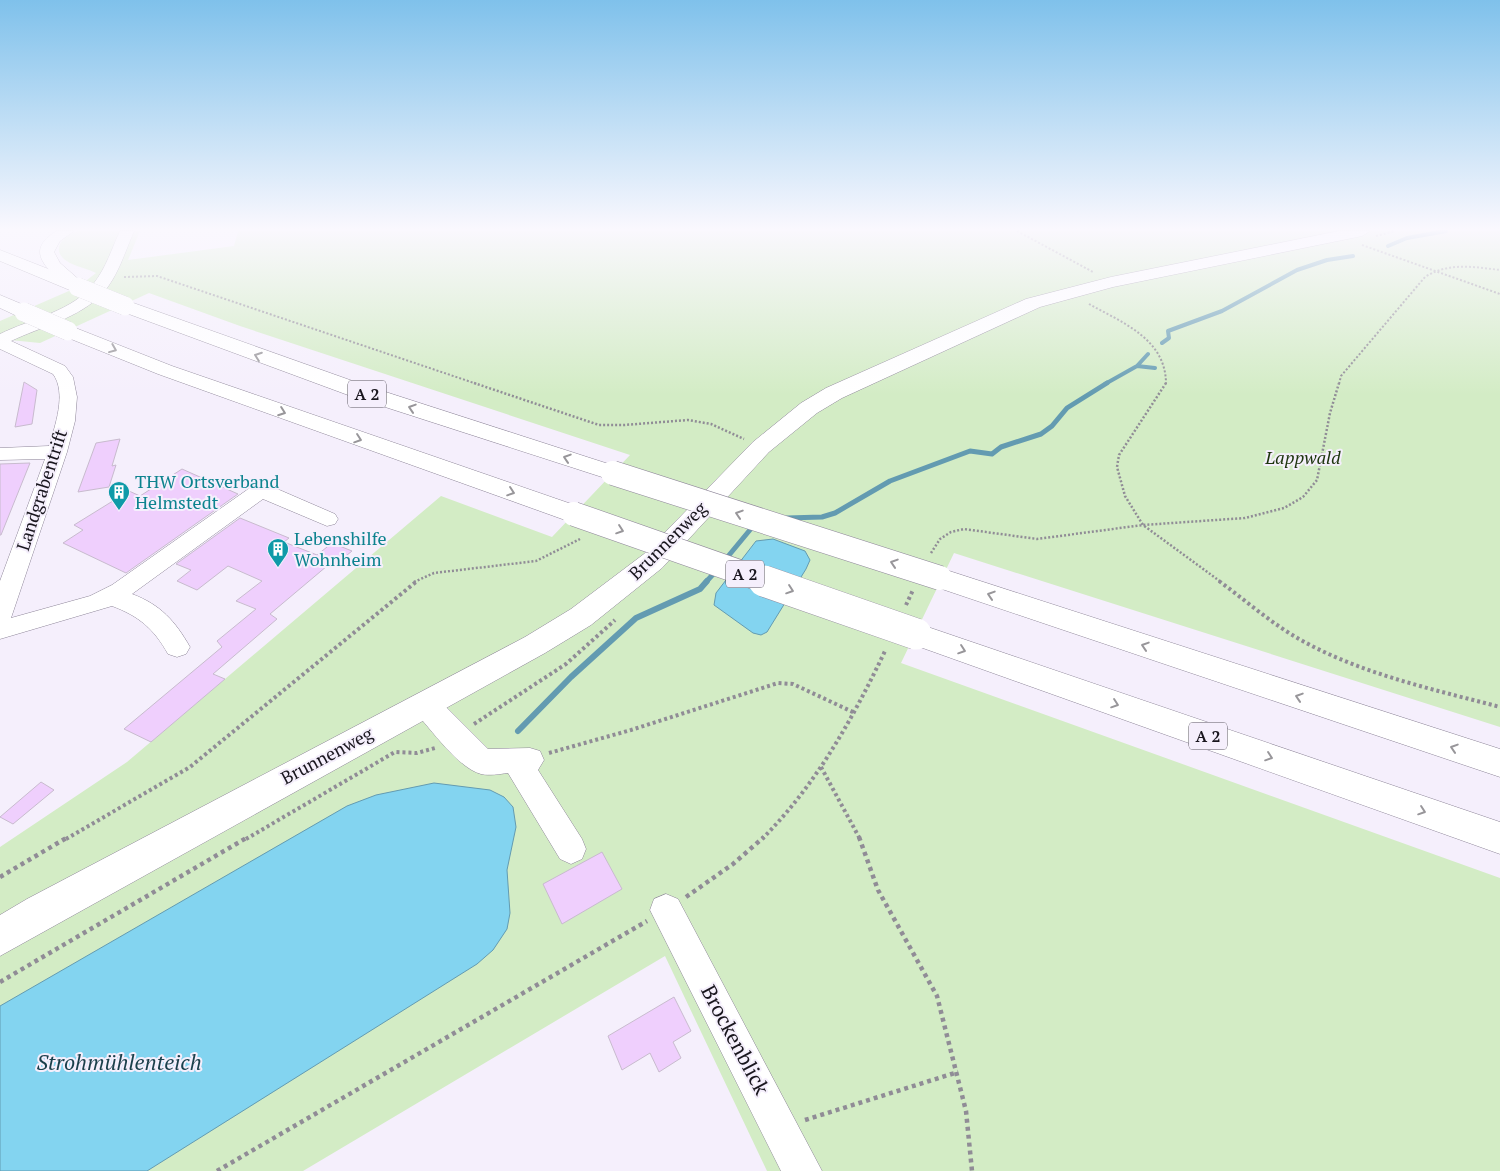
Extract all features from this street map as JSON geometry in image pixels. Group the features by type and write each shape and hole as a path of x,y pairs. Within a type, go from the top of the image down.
{"main road":[{"name":"A 2","path":"75,286 125,306 320,377 940,578 1500,763"},
{"name":"Brunnenweg","path":"0,937 82,888 534,645 581,617 653,561 760,446 809,408 849,385 1000,316 1069,292 1096,286"},
{"name":"A 2","path":"0,300 68,331 165,370 579,525 916,634 1500,838"},
{"path":"0,313 24,312"}],"street":[{"path":"0,342 87,298 100,286"},
{"name":"Landgrabentrift","path":"0,342 59,370 66,377 68,386 57,452 0,615"},
{"path":"0,454 57,452"},
{"path":"0,630 98,603 112,596 260,490 327,519"},
{"path":"112,596 144,608 166,626 177,647"},
{"path":"425,704 455,737 483,762 523,761 571,850"},
{"name":"Brockenblick","path":"666,910 781,1127 802,1171"}],"path":[{"path":"186,286 599,424 624,426 665,421 701,421 760,446"},
{"path":"1143,524 1245,518 1284,508 1304,498 1317,480 1330,413 1341,376 1419,286"},
{"path":"1475,286 1500,294"},
{"path":"1069,292 1138,334 1157,349 1164,362 1167,375 1166,384 1119,455 1117,467 1125,496 1143,524 1297,638 1325,654 1353,665 1500,707"},
{"path":"0,877 190,767 414,582 434,573 536,561 579,525"},
{"path":"218,1171 666,910 736,862 786,815 855,713 793,684 778,683 523,761"},
{"path":"0,982 394,752 417,753 433,749 455,737"},
{"path":"820,766 859,837 878,890 936,996 958,1072 966,1111 972,1171"},
{"path":"781,1127 958,1072"}],"green space":[{"name":"Lappwald","path":"1500,286 1500,727 954,553 901,663 1500,878 1500,1171 767,1171 665,956 303,1171 0,1171 0,847 127,762 441,496 552,537 630,455 240,326 149,293 40,343 0,339 0,321 78,287"}],"water":[{"path":"773,539 805,551 810,560 767,632 761,635 753,633 714,605 716,593 756,541"},
{"name":"Strohmühlenteich","path":"434,783 490,790 504,797 513,807 516,827 507,870 510,913 507,929 493,950 477,964 147,1171 0,1171 0,1006 347,806 376,795"}],"building":[{"path":"24,382 37,390 32,424 15,427"},
{"path":"120,439 112,466 116,465 109,487 78,492 96,443"},
{"path":"30,463 1,535 0,535 0,464"},
{"path":"182,469 238,494 126,573 63,543 83,530 74,525 129,491 140,496"},
{"path":"240,518 289,538 284,542 317,555 332,543 352,551 335,565 327,566 270,614 277,619 213,674 225,679 151,742 124,729 222,647 217,641 256,609 236,601 262,581 228,566 197,590 177,581 191,570 176,564"},
{"path":"41,782 54,790 13,824 0,817"},
{"path":"602,852 622,889 562,924 543,884"},
{"path":"674,997 691,1031 673,1042 681,1058 659,1072 650,1053 622,1070 608,1036"}],"waterway":[{"path":"1162,343 1169,338 1168,331 1222,311 1268,286"},
{"path":"1137,366 1148,354"},
{"path":"1105,384 1137,366"},
{"path":"1137,366 1155,368"},
{"path":"787,518 822,517 835,513 890,481 970,451 992,454 1001,447 1041,434 1052,426 1067,408 1107,383"},
{"path":"725,560 754,525"},
{"path":"706,582 716,571"},
{"path":"518,731 571,677 636,618 700,589 707,581"}],"place":[{"name":"THW Ortsverband Helmstedt","path":"119,511"},
{"name":"Lebenshilfe Wohnheim","path":"278,568"}]}
